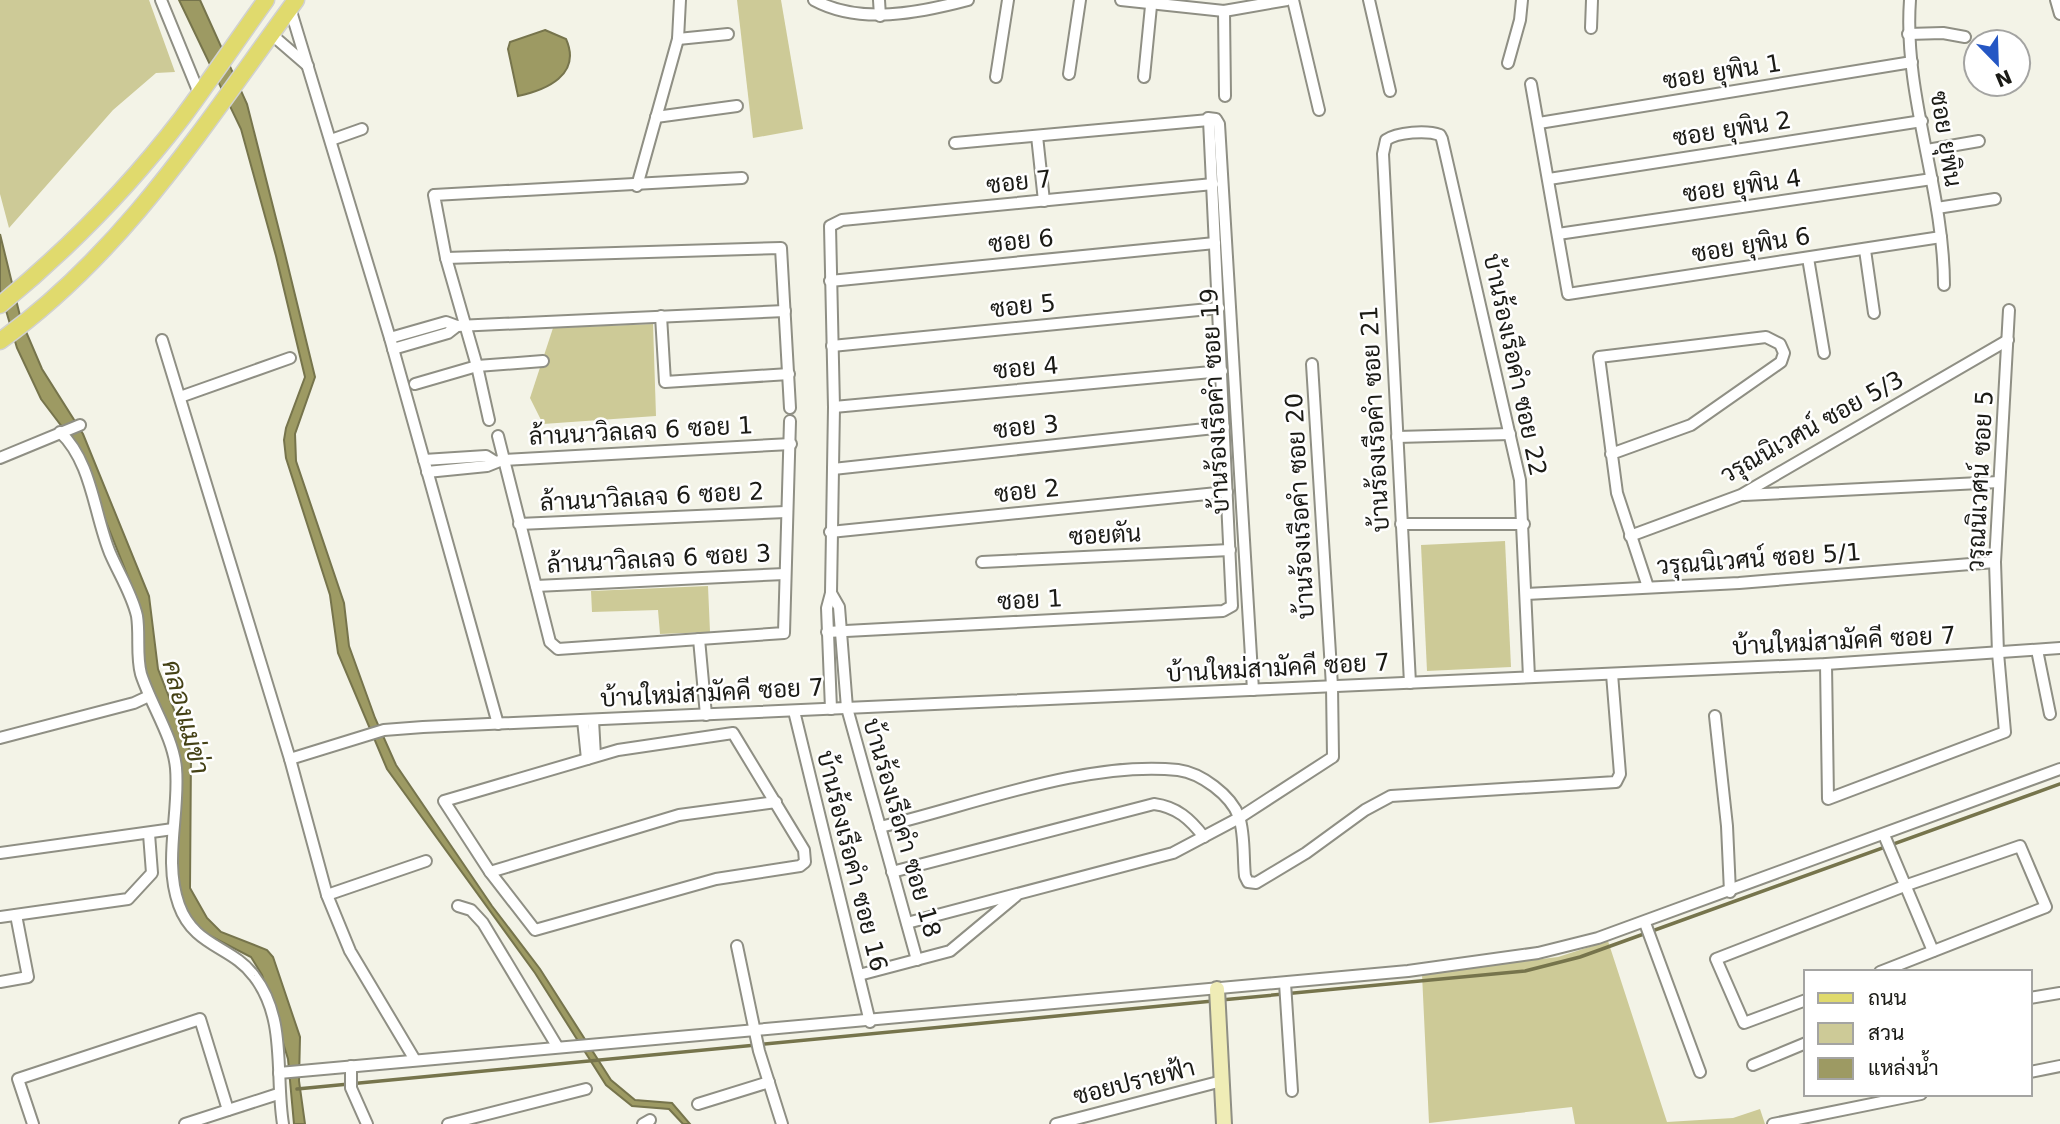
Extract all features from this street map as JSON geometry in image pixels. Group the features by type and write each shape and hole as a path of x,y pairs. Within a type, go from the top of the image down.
{"main road":[{"path":"0,305 41,271 125,185 199,93 266,0"},
{"path":"2,340 52,299 133,216 217,109 293,4"}],"street":[{"path":"161,0 199,93"},
{"path":"637,186 678,39 680,0"},
{"path":"814,0 860,14 880,16 968,0"},
{"path":"879,0 880,16"},
{"path":"996,77 1008,0"},
{"path":"1069,74 1080,0"},
{"path":"1121,0 1151,6 1224,11 1287,0"},
{"path":"1293,0 1319,110"},
{"path":"1369,0 1390,91"},
{"path":"1508,63 1520,20 1522,0"},
{"path":"1591,28 1592,0"},
{"name":"ซอย ยุพิน","path":"1910,0 1908,34 1937,208 1944,285"},
{"path":"2056,0 2060,14"},
{"path":"293,4 498,724"},
{"path":"1143,77 1151,6"},
{"path":"1224,11 1225,96"},
{"path":"1908,34 1943,33 1962,36"},
{"path":"271,34 310,67"},
{"path":"678,39 728,34"},
{"name":"ซอย ยุพิน 1","path":"1539,123 1912,62"},
{"path":"1531,84 1558,234"},
{"path":"656,117 737,106"},
{"path":"955,143 1208,118 1230,550"},
{"name":"บ้านร้องเรือคำ ซอย 19","path":"1208,118 1216,118 1219,124 1253,690"},
{"name":"ซอย ยุพิน 2","path":"1549,179 1922,121"},
{"path":"331,139 362,130"},
{"name":"บ้านร้องเรือคำ ซอย 22","path":"1383,154 1383,146 1391,137 1436,133 1442,139 1520,480 1529,677"},
{"path":"1037,136 1044,201"},
{"path":"1927,150 1979,141"},
{"name":"บ้านร้องเรือคำ ซอย 21","path":"1383,154 1410,683"},
{"path":"489,420 477,366 460,325 433,198 438,194 637,186 742,178"},
{"name":"ซอย ยุพิน 4","path":"1558,234 1932,179"},
{"name":"ซอย 7","path":"830,281 830,226 842,220 1213,184"},
{"path":"1937,208 1996,199"},
{"name":"ซอย ยุพิน 6","path":"1558,234 1567,294 1941,237"},
{"name":"ซอย 6","path":"830,281 1215,243"},
{"path":"446,258 781,248 790,408"},
{"path":"1865,250 1874,313"},
{"path":"1808,258 1824,353"},
{"path":"830,281 834,407 831,593 827,608 827,632 831,709"},
{"name":"ซอย 5","path":"832,346 1219,308"},
{"name":"วรุณนิเวศน์ ซอย 5","path":"1826,664 1828,799 2005,732 1998,653 1995,562 2010,310"},
{"path":"391,343 448,333 460,325 785,311"},
{"path":"661,316 665,382 789,374"},
{"path":"1611,454 1691,425 1710,414 1781,362 1784,353 1777,341 1766,337 1599,357 1611,454 1617,493 1648,587"},
{"path":"163,340 327,895 350,951 415,1060"},
{"name":"วรุณนิเวศน์ ซอย 5/3","path":"1630,536 1741,495 2008,340"},
{"path":"180,397 289,358"},
{"path":"415,384 477,366 543,361"},
{"name":"บ้านร้องเรือคำ ซอย 20","path":"1239,818 1333,757 1332,686 1312,364"},
{"name":"ซอย 4","path":"834,407 1222,371"},
{"path":"498,436 498,460 519,524 550,642 558,649 779,635 786,628 786,512 790,421"},
{"path":"0,457 80,425"},
{"name":"ซอย 3","path":"833,469 1224,427"},
{"path":"60,432 71,445 85,474 101,528 129,593 137,617 139,668 175,763 173,881 180,908 201,938 254,975 267,1001 275,1026 278,1094 283,1124"},
{"path":"1397,437 1510,434"},
{"name":"ล้านนาวิลเลจ 6 ซอย 1","path":"426,466 487,466 498,460 791,444"},
{"path":"1741,495 1999,482"},
{"name":"ซอย 2","path":"830,532 1227,492"},
{"name":"ล้านนาวิลเลจ 6 ซอย 2","path":"519,524 786,512"},
{"path":"1401,524 1524,524"},
{"name":"ซอยตัน","path":"982,562 1230,550"},
{"name":"ซอย 1","path":"827,632 1223,611 1232,606 1230,550"},
{"name":"วรุณนิเวศน์ ซอย 5/1","path":"1526,594 1995,562"},
{"name":"ล้านนาวิลเลจ 6 ซอย 3","path":"536,586 785,574"},
{"name":"บ้านร้องเรือคำ ซอย 18","path":"831,593 839,607 847,708 917,960"},
{"path":"699,639 706,715"},
{"name":"บ้านใหม่สามัคคี ซอย 7","path":"289,759 384,730 1826,664 2060,648"},
{"path":"2037,650 2055,713"},
{"path":"880,827 1046,784 1102,774 1180,770 1201,777 1223,796 1239,818 1245,876 1252,883 1306,853 1365,810 1391,796 1613,783 1619,780 1612,674"},
{"path":"0,738 134,703 149,696"},
{"name":"บ้านร้องเรือคำ ซอย 16","path":"794,711 870,1022"},
{"path":"1715,716 1727,826 1730,892"},
{"path":"588,720 591,758"},
{"path":"733,733 806,856 800,866 716,880 535,930 490,872 444,801 591,758 618,750 733,733"},
{"path":"279,1073 306,1070 351,1077 415,1060 557,1046 1218,998 1538,953 1647,928 1730,892 2060,769"},
{"path":"490,872 679,815 776,802"},
{"path":"892,872 1154,804 1175,809 1185,816 1203,837"},
{"path":"906,923 1173,853 1239,818"},
{"path":"0,853 173,829"},
{"path":"0,917 128,899 152,873 149,834"},
{"path":"1884,835 1933,951"},
{"path":"1804,1001 1744,1023 1716,959 1907,885 2020,846 2046,907 1885,970"},
{"path":"327,895 426,861"},
{"path":"859,975 950,951 1021,892"},
{"path":"458,906 471,910 484,923 557,1046"},
{"path":"0,982 29,977 16,915"},
{"path":"1647,928 1700,1072"},
{"path":"737,946 759,1051 782,1124"},
{"path":"1285,990 1293,1091"},
{"path":"2032,998 2060,993"},
{"path":"1218,998 1224,1124"},
{"path":"33,1124 18,1079 200,1019 228,1110"},
{"path":"1753,1065 1804,1044"},
{"path":"2032,1072 2060,1066"},
{"path":"351,1077 367,1124"},
{"name":"ซอยปรายฟ้า","path":"1056,1124 1222,1081"},
{"path":"698,1104 769,1082"},
{"path":"448,1124 586,1089"},
{"path":"185,1124 278,1094"},
{"path":"1773,1124 1807,1121 1912,1096"}],"green space":[{"path":"0,0 149,0 175,72 156,73 113,110 9,228 0,194"},
{"path":"737,0 781,0 803,129 753,138"},
{"path":"653,324 656,416 543,424 530,398 553,328"},
{"path":"1505,541 1511,667 1427,671 1421,545"},
{"path":"708,586 710,632 660,634 658,610 592,612 591,591"},
{"path":"1608,941 1667,1122 1733,1118 1760,1109 1765,1124 1575,1124 1572,1107 1429,1123 1422,974 1558,957"}],"water":[{"path":"179,0 200,0 247,104 315,377 295,434 296,461 344,603 349,646 375,718 396,765 492,906 540,969 611,1080 635,1100 672,1103 690,1124 683,1124 669,1109 632,1106 606,1085 535,973 387,769 338,653 330,595 286,458 286,428 305,377 276,256 241,129"},
{"path":"545,30 566,39 570,52 569,62 565,71 550,85 518,96 508,49 510,42"},
{"path":"0,234 21,320 42,369 83,434 149,596 158,669 191,753 190,888 207,918 221,932 267,950 273,957 300,1037 299,1081 305,1124 294,1124 288,1059 262,975 251,957 193,927 176,889 179,769 142,666 142,622 138,602 75,444 41,399 17,348 0,290"}],"waterway":[{"path":"1221,1000 1525,971 1580,957 2060,784"},
{"path":"297,1089 1213,1001"}],"water label":[{"name":"คลองแม่ข่า","path":"186,717"}]}
